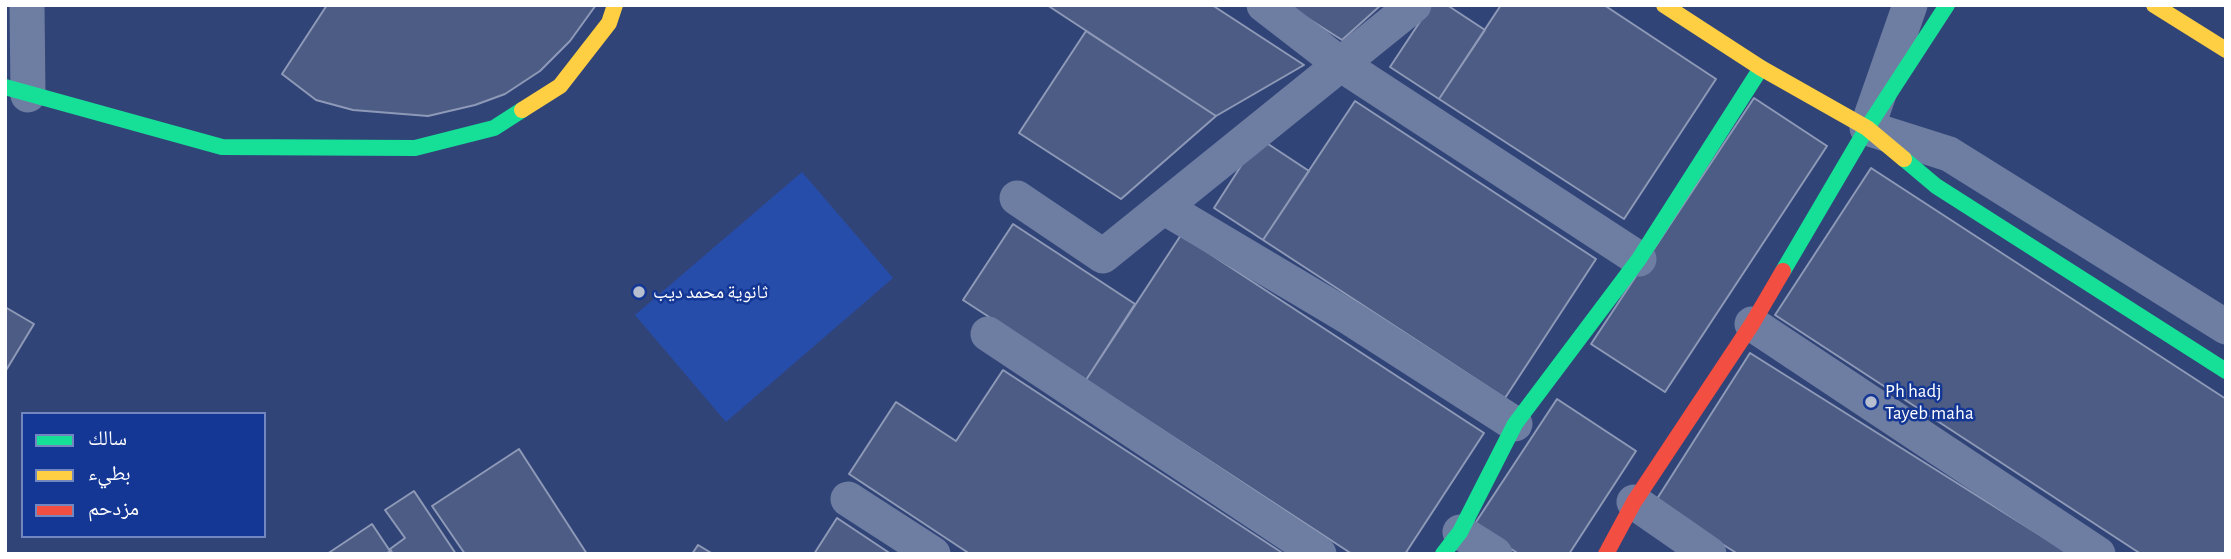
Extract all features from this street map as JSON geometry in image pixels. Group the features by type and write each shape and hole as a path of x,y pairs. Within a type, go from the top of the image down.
{"street":[{"path":"27,5 17,91 222,147 415,148 494,128 560,86 610,23 615,5"},
{"path":"1264,5 1339,63 1639,259"},
{"path":"1017,198 1103,256 1414,5"},
{"path":"1664,5 1761,68 1867,128 1936,186 2226,371"},
{"path":"1867,128 1910,5"},
{"path":"1606,554 1634,502 1752,324 1867,128 1947,5"},
{"path":"2154,5 2226,50"},
{"path":"1495,554 1452,543 1515,424 1639,259 1761,68"},
{"path":"1867,128 1949,154 2226,327"},
{"path":"1165,208 1350,318 1515,424"},
{"path":"1752,324 2098,554"},
{"path":"988,334 1319,554"},
{"path":"848,499 933,554"},
{"path":"1634,502 1709,554"}],"shaded area":[{"path":"802,172 893,278 726,422 635,315"}],"building":[{"path":"327,5 596,5 570,41 540,71 505,94 475,105 428,116 353,110 316,100 282,74"},
{"path":"1047,5 1212,5 1304,65 1216,116"},
{"path":"1287,5 1381,5 1342,40"},
{"path":"1431,5 1447,5 1485,30 1439,99 1390,67"},
{"path":"1501,5 1604,5 1716,79 1624,219 1439,99"},
{"path":"1086,31 1216,116 1121,199 1019,133"},
{"path":"1754,98 1827,146 1665,392 1591,344"},
{"path":"1355,101 1596,259 1505,398 1263,240"},
{"path":"1259,138 1309,171 1263,240 1214,208"},
{"path":"1871,168 2226,399 2226,554 2141,554 1775,315"},
{"path":"1013,224 1135,304 1086,380 963,300"},
{"path":"1181,235 1484,433 1405,554 1352,554 1086,380"},
{"path":"5,307 34,324 5,372"},
{"path":"1750,353 2070,554 1738,554 1655,502"},
{"path":"1003,370 1284,554 970,554 849,474 896,402 956,441"},
{"path":"1557,399 1636,451 1569,554 1519,554 1474,525"},
{"path":"519,449 587,554 465,554 432,506"},
{"path":"414,491 456,554 393,554 390,549 405,538 385,510"},
{"path":"837,518 891,554 814,554"},
{"path":"372,524 390,551 386,554 327,554"},
{"path":"698,545 713,554 692,554"}],"traffic: fast":[{"path":"1783,271 1867,128 1947,5"},
{"path":"1443,554 1460,532 1515,424 1639,259 1761,68"},
{"path":"5,87 222,147 415,148 494,128 522,110"},
{"path":"1904,159 1936,186 2226,371"}],"traffic: slow":[{"path":"522,110 560,86 609,23 615,5"},
{"path":"1664,5 1761,68 1867,128 1904,159"},
{"path":"2154,5 2226,50"}],"traffic: jam":[{"path":"1606,554 1634,502 1752,324 1783,271"}],"place":[{"name":"ثانوية محمد ديب","path":"639,292"},
{"name":"Ph hadj Tayeb maha","path":"1871,402"}]}
